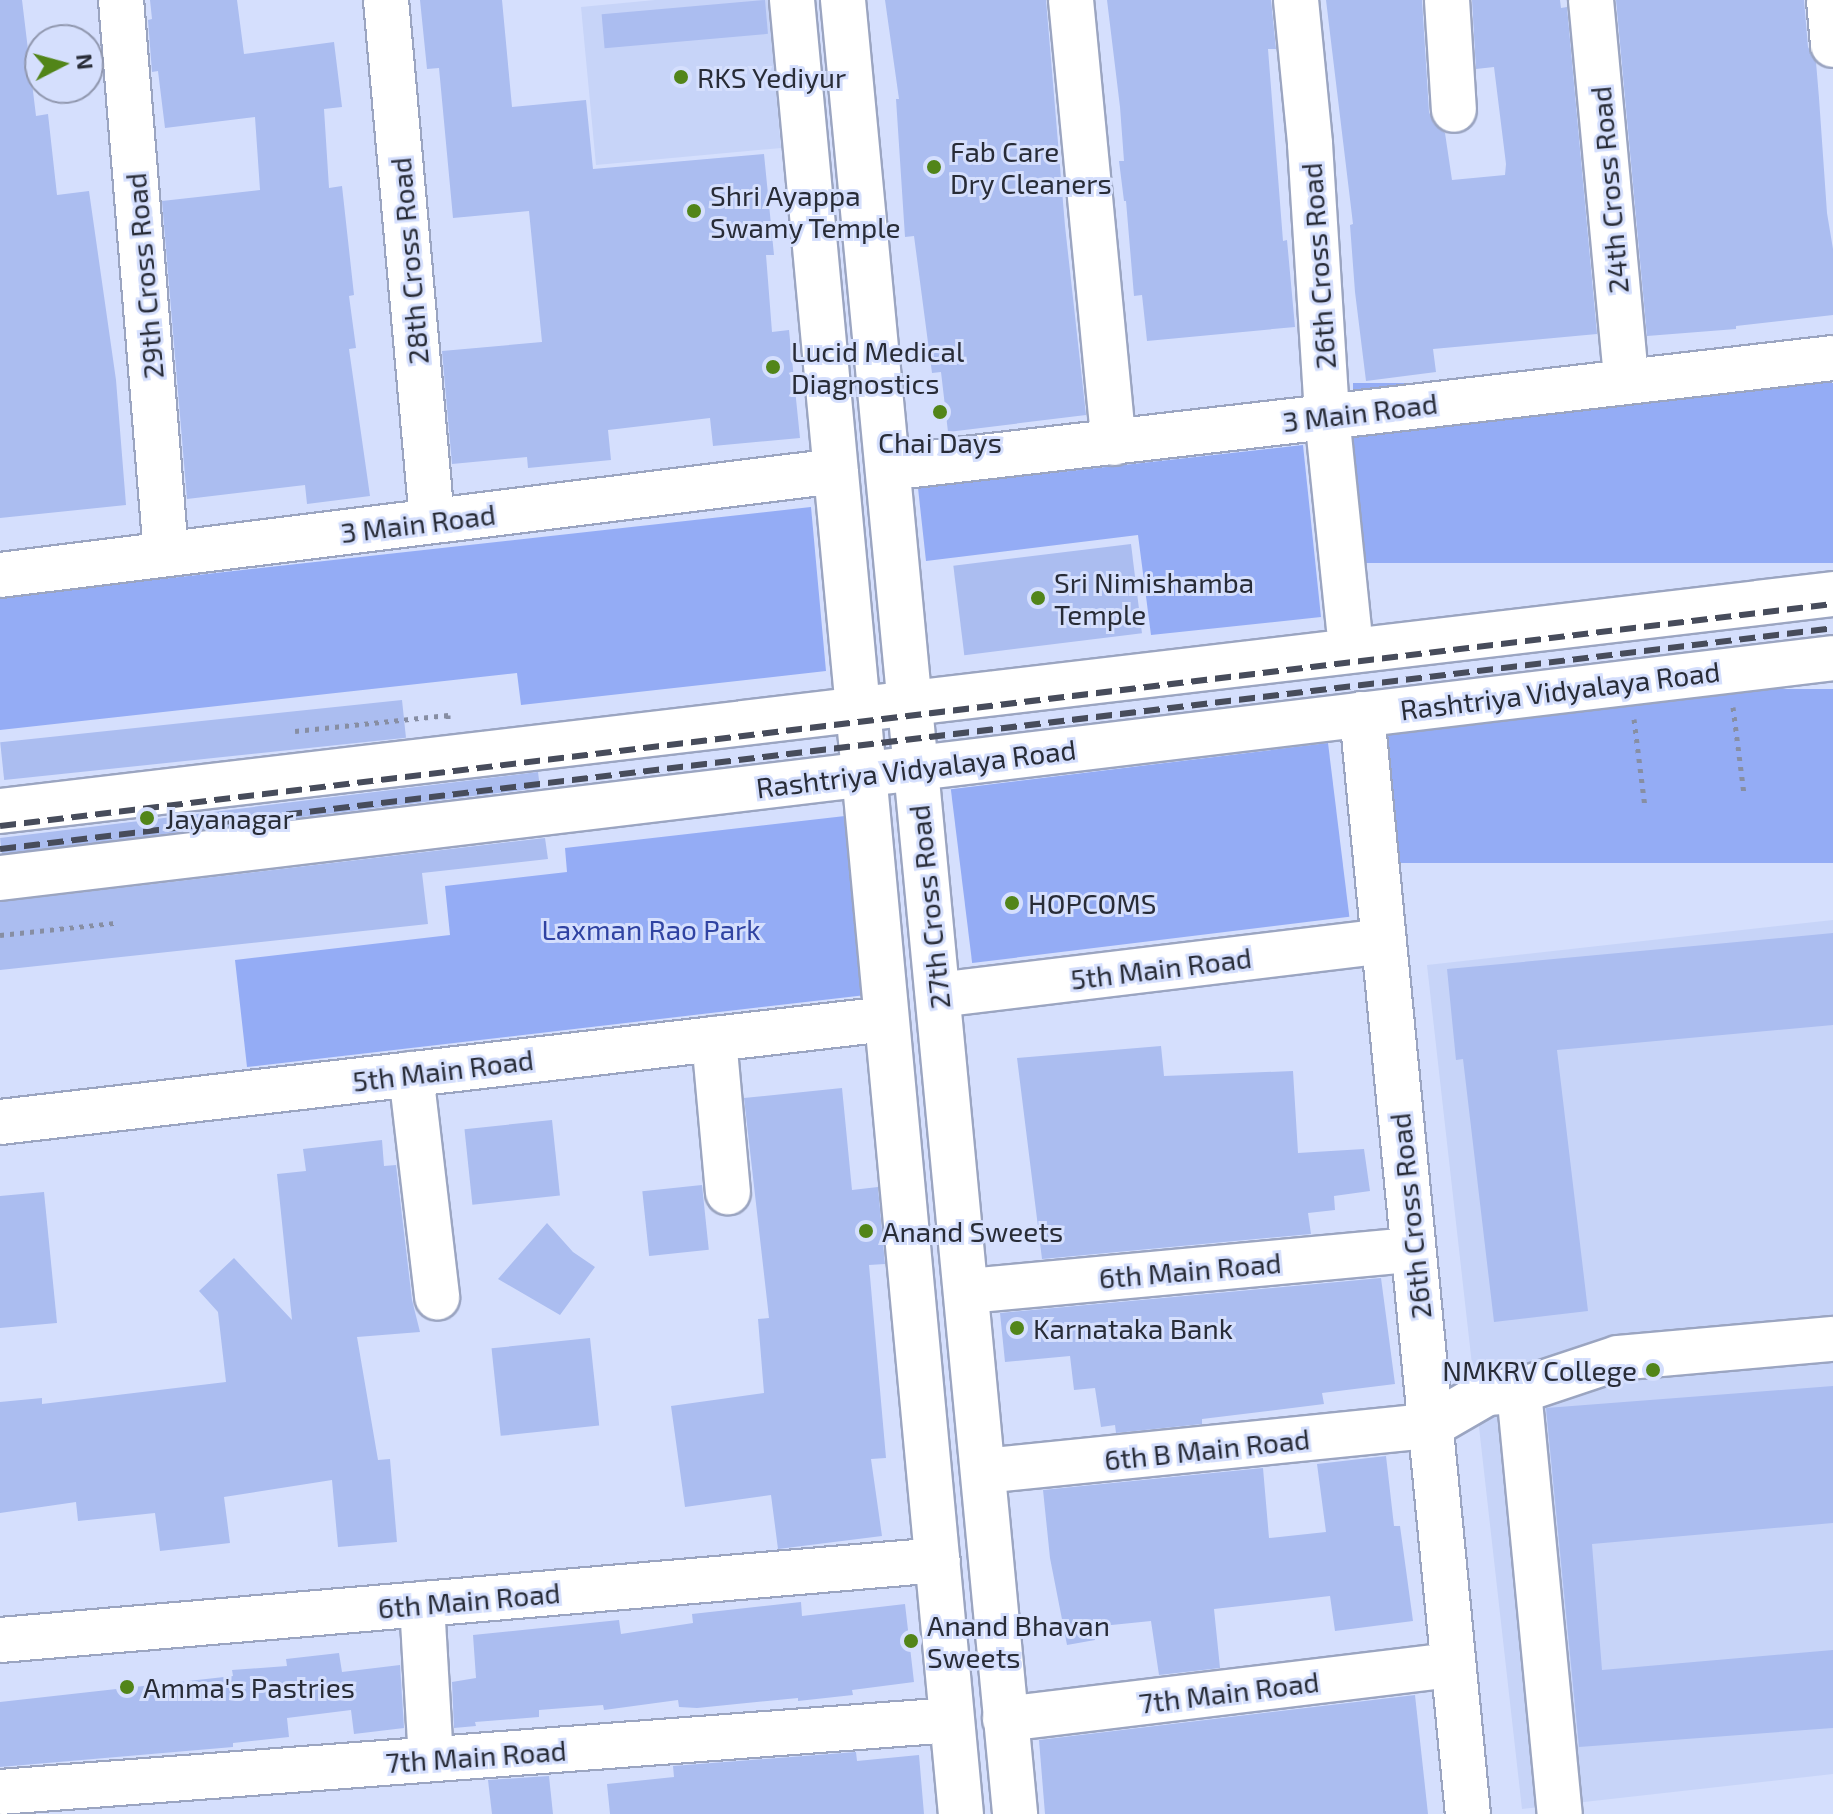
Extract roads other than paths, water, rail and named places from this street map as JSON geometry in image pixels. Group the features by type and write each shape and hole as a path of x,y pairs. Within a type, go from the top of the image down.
{"street":[{"name":"29th Cross Road","path":"121,0 166,553"},
{"name":"28th Cross Road","path":"386,0 432,521"},
{"name":"27th Cross Road","path":"792,0 961,1814"},
{"name":"27th Cross Road","path":"843,0 1015,1814"},
{"path":"1071,0 1114,443"},
{"name":"26th Cross Road","path":"1296,0 1310,144 1327,416 1349,628"},
{"path":"1447,0 1454,110"},
{"name":"24th Cross Road","path":"1591,0 1626,380"},
{"path":"1829,0 1833,45"},
{"name":"3 Main Road","path":"888,468 1833,358"},
{"name":"3 Main Road","path":"0,575 836,471"},
{"path":"0,811 1833,594"},
{"name":"Rashtriya Vidyalaya Road","path":"0,878 1833,658"},
{"name":"26th Cross Road","path":"1362,714 1468,1814"},
{"name":"5th Main Road","path":"938,995 1383,941"},
{"name":"5th Main Road","path":"0,1122 886,1019"},
{"path":"714,1039 728,1192"},
{"path":"411,1074 437,1297"},
{"name":"6th Main Road","path":"967,1291 1413,1250"},
{"path":"1430,1426 1487,1393 1519,1391 1618,1358 1833,1339"},
{"path":"1519,1391 1560,1814"},
{"name":"6th B Main Road","path":"984,1471 1430,1426"},
{"name":"6th Main Road","path":"0,1640 938,1560"},
{"path":"422,1604 431,1759"},
{"name":"7th Main Road","path":"1005,1719 1453,1665"},
{"name":"7th Main Road","path":"0,1792 951,1720"}],"railway":[{"path":"0,826 1833,604"},
{"path":"0,849 1833,628"}],"place":[{"name":"RKS Yediyur","path":"681,77"},
{"name":"Fab Care Dry Cleaners","path":"934,167"},
{"name":"Shri Ayappa Swamy Temple","path":"694,211"},
{"name":"Lucid Medical Diagnostics","path":"773,367"},
{"name":"Chai Days","path":"940,412"},
{"name":"Sri Nimishamba Temple","path":"1038,598"},
{"name":"Jayanagar","path":"147,818"},
{"name":"HOPCOMS","path":"1012,903"},
{"name":"Anand Sweets","path":"866,1231"},
{"name":"Karnataka Bank","path":"1017,1328"},
{"name":"NMKRV College","path":"1653,1370"},
{"name":"Anand Bhavan Sweets","path":"911,1641"},
{"name":"Amma's Pastries","path":"127,1687"}],"park label":[{"name":"Laxman Rao Park","path":"651,929"}]}
